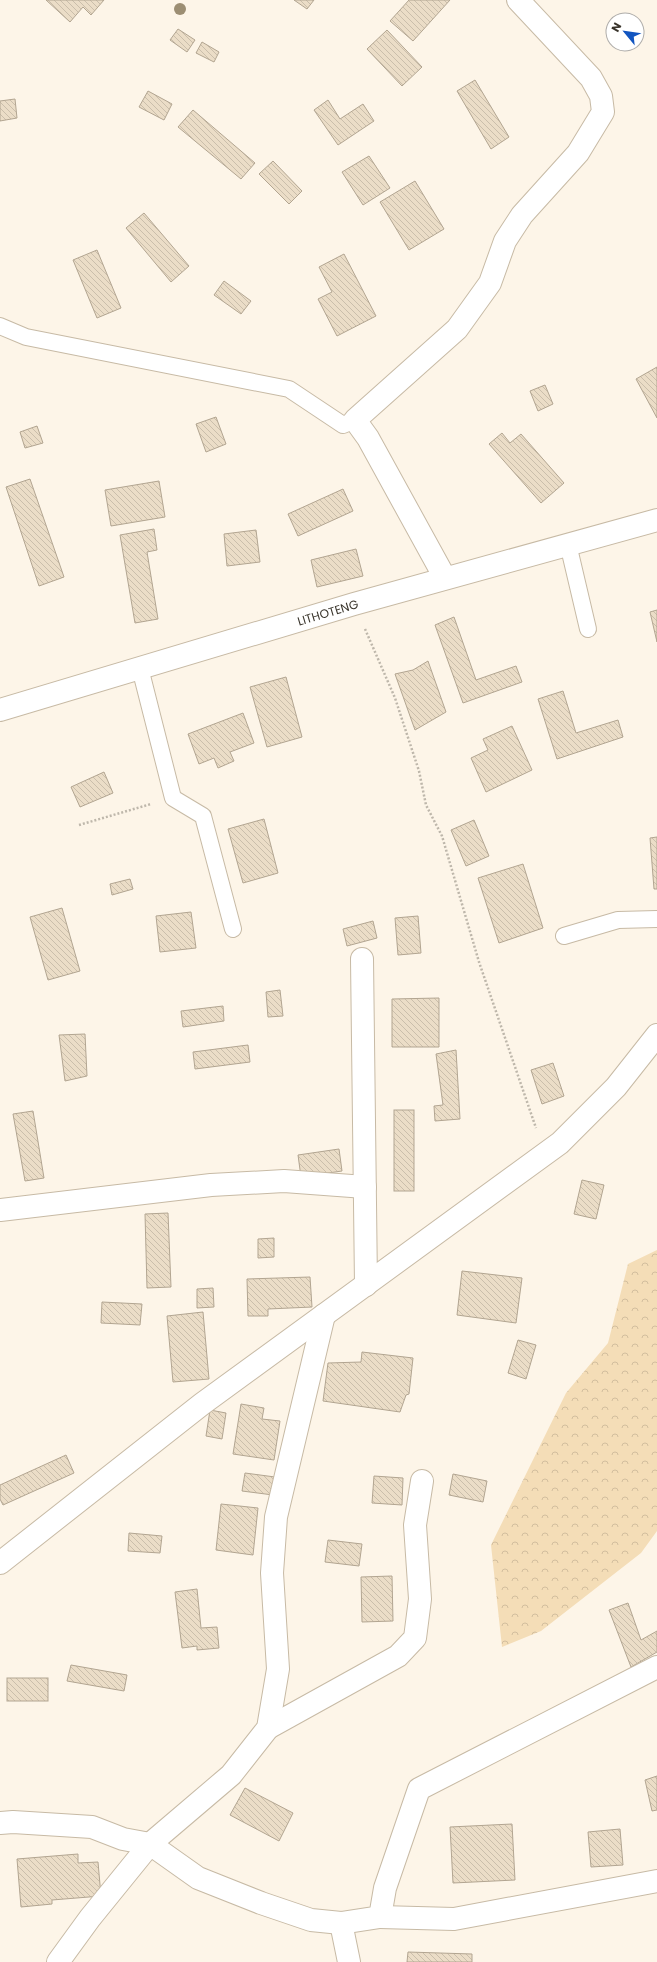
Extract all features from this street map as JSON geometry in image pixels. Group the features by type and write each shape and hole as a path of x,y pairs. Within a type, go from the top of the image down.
{"street":[{"path":"444,578 368,438 355,420 457,329 490,283 505,241 522,215 578,153 603,112 601,96 591,78 518,0"},
{"name":"LITHOTENG","path":"0,710 354,604 657,520"},
{"path":"362,959 366,1285"},
{"path":"0,1563 202,1404 560,1143 616,1087 657,1035"},
{"path":"0,1210 211,1185 277,1181 365,1187"},
{"path":"268,1728 278,1669 272,1572 276,1517 324,1315"},
{"path":"58,1962 90,1918 150,1844 231,1775 268,1728 398,1656 415,1638 420,1599 415,1525 422,1481"},
{"path":"380,1917 385,1888 419,1789 657,1667"},
{"path":"0,1823 13,1822 92,1827 122,1839 150,1844 198,1878 261,1903 311,1920 341,1923 380,1917 454,1919 657,1881"},
{"path":"341,1923 349,1962"}],"lane":[{"path":"0,326 26,336 289,389 343,425 355,420"},
{"path":"568,544 588,629"},
{"path":"140,668 173,798 203,816 234,929"},
{"path":"564,936 618,920 657,919"}],"path":[{"path":"354,604 395,698 419,771 426,805 442,836 470,934 532,1115 543,1156"},
{"path":"79,825 173,798"}],"green space":[{"path":"657,1250 657,1531 641,1553 541,1631 502,1647 491,1545 566,1393 608,1343 628,1264"}],"building":[{"path":"46,0 104,0 91,15 83,7 70,22"},
{"path":"294,0 314,0 307,9"},
{"path":"409,0 450,0 413,41 390,21"},
{"path":"178,29 195,40 187,52 170,40"},
{"path":"387,30 422,67 402,86 367,49"},
{"path":"202,42 219,52 214,62 196,53"},
{"path":"475,80 509,137 491,149 457,91"},
{"path":"148,91 172,104 164,120 139,107"},
{"path":"15,99 17,118 0,121 0,101"},
{"path":"328,100 340,119 363,104 374,121 338,145 314,110"},
{"path":"193,110 255,163 241,179 178,127"},
{"path":"369,156 390,188 363,205 342,172"},
{"path":"273,161 302,191 289,204 259,174"},
{"path":"415,181 444,229 409,250 380,202"},
{"path":"144,213 189,266 171,282 126,228"},
{"path":"97,250 121,308 97,318 73,260"},
{"path":"344,254 376,316 337,336 318,299 332,292 319,267"},
{"path":"224,281 251,301 241,314 214,295"},
{"path":"657,367 657,418 636,379"},
{"path":"545,385 553,404 538,411 530,391"},
{"path":"216,417 226,444 206,452 196,424"},
{"path":"37,426 43,443 25,448 20,432"},
{"path":"502,433 510,443 521,434 564,483 541,503 489,444"},
{"path":"30,479 64,577 39,586 6,487"},
{"path":"159,481 165,517 111,526 105,490"},
{"path":"343,489 353,511 298,536 288,514"},
{"path":"154,529 157,550 147,552 158,619 135,623 120,535"},
{"path":"256,530 260,562 227,566 224,534"},
{"path":"356,549 363,576 317,587 311,560"},
{"path":"657,610 657,642 650,612"},
{"path":"454,617 476,680 516,666 522,682 463,703 435,625"},
{"path":"428,661 446,712 415,730 395,674 413,670"},
{"path":"286,677 302,737 267,747 250,687"},
{"path":"563,691 576,733 618,720 623,737 557,759 538,699"},
{"path":"243,713 254,743 230,752 234,761 218,768 214,758 199,764 188,734"},
{"path":"512,726 532,770 486,792 471,758 488,750 483,739"},
{"path":"104,772 113,793 80,807 71,787"},
{"path":"264,819 278,873 243,883 228,829"},
{"path":"474,820 489,856 466,866 451,830"},
{"path":"657,837 657,889 654,889 650,838"},
{"path":"523,864 543,928 499,943 478,878"},
{"path":"130,879 133,889 112,895 110,884"},
{"path":"62,908 80,971 48,980 30,917"},
{"path":"191,912 196,948 160,952 156,916"},
{"path":"418,916 421,953 398,955 395,918"},
{"path":"373,921 377,938 347,946 343,929"},
{"path":"280,990 283,1016 268,1017 266,992"},
{"path":"439,998 439,1047 392,1047 392,999"},
{"path":"223,1006 224,1021 183,1027 181,1011"},
{"path":"85,1034 87,1076 65,1081 59,1035"},
{"path":"248,1045 250,1062 195,1069 193,1052"},
{"path":"456,1050 460,1119 435,1121 434,1106 443,1105 436,1054"},
{"path":"553,1063 564,1096 542,1104 531,1070"},
{"path":"394,1110 414,1110 414,1191 394,1191"},
{"path":"33,1111 44,1178 25,1181 13,1114"},
{"path":"339,1149 342,1171 301,1177 298,1155"},
{"path":"582,1180 604,1185 596,1219 574,1214"},
{"path":"168,1213 171,1287 147,1288 145,1214"},
{"path":"274,1238 274,1257 258,1258 258,1239"},
{"path":"462,1271 522,1278 516,1323 457,1315"},
{"path":"310,1277 312,1307 268,1309 268,1316 248,1316 247,1279"},
{"path":"213,1288 214,1307 197,1308 197,1289"},
{"path":"102,1302 142,1304 140,1325 101,1323"},
{"path":"203,1312 209,1379 173,1382 167,1316"},
{"path":"518,1340 536,1345 526,1379 508,1373"},
{"path":"362,1352 413,1358 409,1394 406,1395 400,1412 323,1401 328,1363 361,1362"},
{"path":"241,1404 264,1408 262,1419 280,1421 274,1460 233,1454"},
{"path":"210,1410 226,1413 222,1439 206,1436"},
{"path":"66,1455 74,1473 3,1505 0,1499 0,1485"},
{"path":"245,1473 275,1477 273,1495 242,1491"},
{"path":"453,1474 487,1481 483,1502 449,1495"},
{"path":"374,1476 403,1478 402,1505 372,1503"},
{"path":"221,1504 258,1508 253,1555 216,1550"},
{"path":"129,1533 162,1536 160,1553 128,1551"},
{"path":"328,1540 362,1544 359,1566 325,1562"},
{"path":"392,1576 393,1621 362,1622 361,1577"},
{"path":"197,1589 201,1628 217,1627 219,1648 197,1650 197,1646 182,1648 175,1592"},
{"path":"628,1603 641,1640 657,1631 657,1652 631,1667 609,1610"},
{"path":"71,1665 127,1675 124,1691 67,1681"},
{"path":"7,1678 48,1678 48,1701 7,1701"},
{"path":"657,1776 657,1810 652,1811 645,1780"},
{"path":"245,1788 293,1813 279,1841 230,1815"},
{"path":"512,1824 515,1880 453,1883 450,1827"},
{"path":"620,1829 623,1865 591,1867 588,1832"},
{"path":"78,1854 78,1863 98,1862 101,1896 52,1900 52,1904 21,1907 17,1859"},
{"path":"408,1952 472,1954 472,1962 407,1962"}]}
